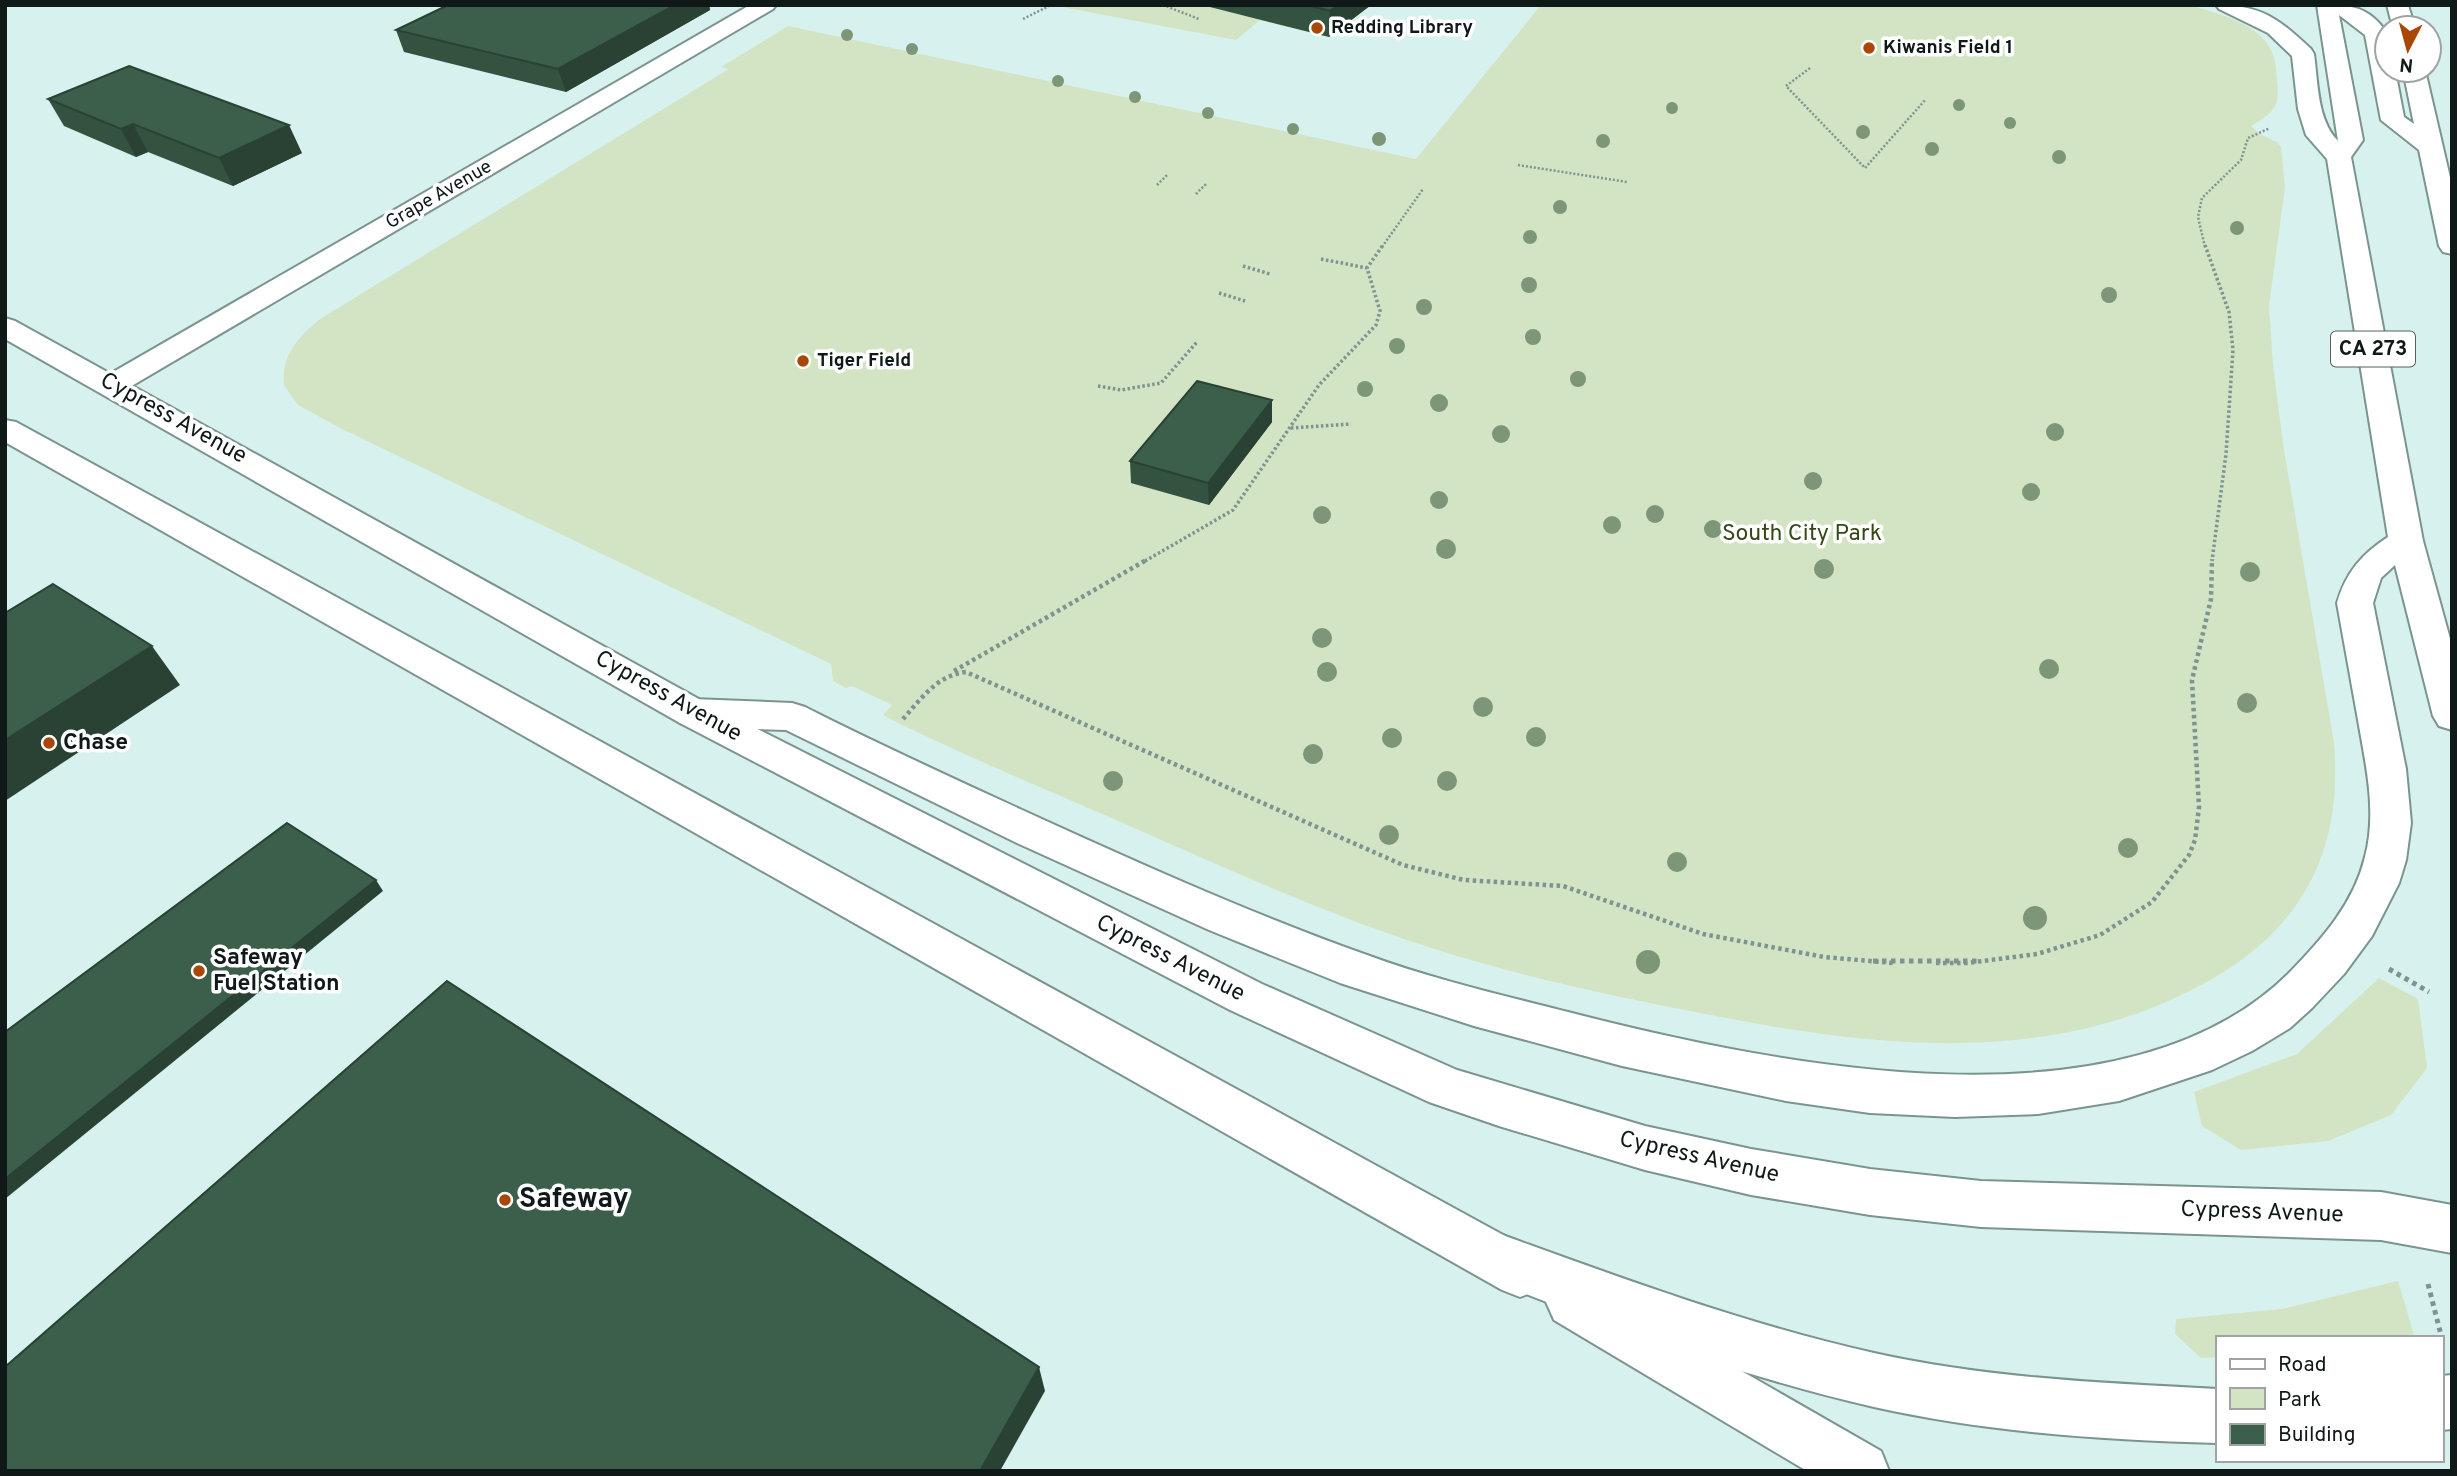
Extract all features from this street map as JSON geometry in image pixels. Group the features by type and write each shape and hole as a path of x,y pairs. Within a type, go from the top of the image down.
{"main road":[{"name":"Grape Avenue","path":"112,385 766,5"},
{"path":"2226,5 2276,28 2303,54 2310,110 2318,135 2339,157"},
{"name":"CA 273","path":"2327,5 2351,140 2339,157 2406,541 2452,716"},
{"path":"2339,5 2364,21 2376,33 2393,120 2431,147"},
{"path":"2417,84 2452,246"},
{"name":"Cypress Avenue","path":"5,327 694,713 1246,997 1409,1072 1499,1105 1645,1148 1751,1172 1870,1192 1981,1204 2381,1216 2452,1229"},
{"path":"5,429 1494,1256 1861,1471"},
{"path":"694,713 792,717 852,748 1230,922 1361,972 1484,1010 1625,1048 1797,1083 1904,1094 2037,1092 2123,1079 2174,1065 2236,1039 2282,1009 2336,954 2360,920 2376,887 2390,839 2391,792 2355,603 2360,582 2372,563 2406,541"},
{"path":"1494,1256 1716,1336 1818,1365 1929,1391 2030,1405 2216,1416"}],"path":[{"path":"1023,19 1051,5"},
{"path":"1163,5 1199,19"},
{"path":"1810,68 1786,86 1865,168 1926,99"},
{"path":"954,672 977,675 1403,865 1437,874 1472,881 1573,888 1701,934 1823,959 1935,965 2036,954 2079,943 2117,927 2148,908 2167,888 2188,858 2195,841 2198,772 2192,724 2194,668 2212,590 2212,554 2228,426 2233,349 2229,312 2200,233 2198,208 2201,198 2210,186 2241,161 2248,138 2273,127"},
{"path":"1518,165 1627,182"},
{"path":"1157,186 1168,174"},
{"path":"1196,194 1207,183"},
{"path":"1367,268 1423,189"},
{"path":"1321,259 1367,268"},
{"path":"1243,267 1270,274"},
{"path":"898,723 944,676 1233,510 1319,384 1376,325 1380,311 1367,268"},
{"path":"1219,293 1245,301"},
{"path":"1097,386 1121,390 1161,383 1197,342"},
{"path":"1290,429 1351,424"},
{"path":"2382,965 2429,992"},
{"path":"2427,1279 2441,1335"}],"green space":[{"path":"1344,5 1363,10 1329,37 1260,20 1236,40 1057,6"},
{"name":"South City Park","path":"1541,5 2189,5 2248,26 2266,42 2275,62 2278,96 2271,112 2251,126 2281,147 2285,187 2269,306 2273,365 2283,444 2334,743 2335,781 2332,817 2324,850 2311,881 2293,909 2271,935 2244,958 2212,979 2152,1008 2091,1027 2028,1039 1964,1043 1899,1042 1770,1026 1580,988 1454,955 1338,915 1263,884 898,723 883,715 892,705 852,686 846,688 833,681 831,664 344,430 298,405 284,385 285,364 293,347 320,319 729,69 721,67 788,26 1416,159"},
{"path":"2379,978 2418,999 2427,1068 2391,1115 2328,1141 2241,1150 2202,1126 2194,1092 2297,1054"},
{"path":"2398,1281 2414,1335 2216,1336 2216,1357 2201,1358 2175,1334 2176,1319 2282,1309"}],"building":[{"path":"448,5 675,5 558,69 396,30"},
{"path":"1307,5 1338,5 1330,11"},
{"path":"129,66 289,125 219,158 133,124 121,129 48,99"},
{"path":"1197,381 1272,400 1208,483 1130,461"},
{"path":"53,584 152,646 5,740 5,613"},
{"name":"Safeway Fuel Station","path":"287,823 376,880 5,1179 5,1032"},
{"name":"Safeway","path":"447,981 1039,1367 980,1471 5,1471 5,1367"}],"place":[{"name":"Redding Library","path":"1317,28"},
{"name":"Kiwanis Field 1","path":"1869,48"},
{"name":"Tiger Field","path":"803,361"},
{"name":"Chase","path":"49,743"},
{"name":"Safeway Fuel Station","path":"199,971"},
{"name":"Safeway","path":"505,1200"}]}
